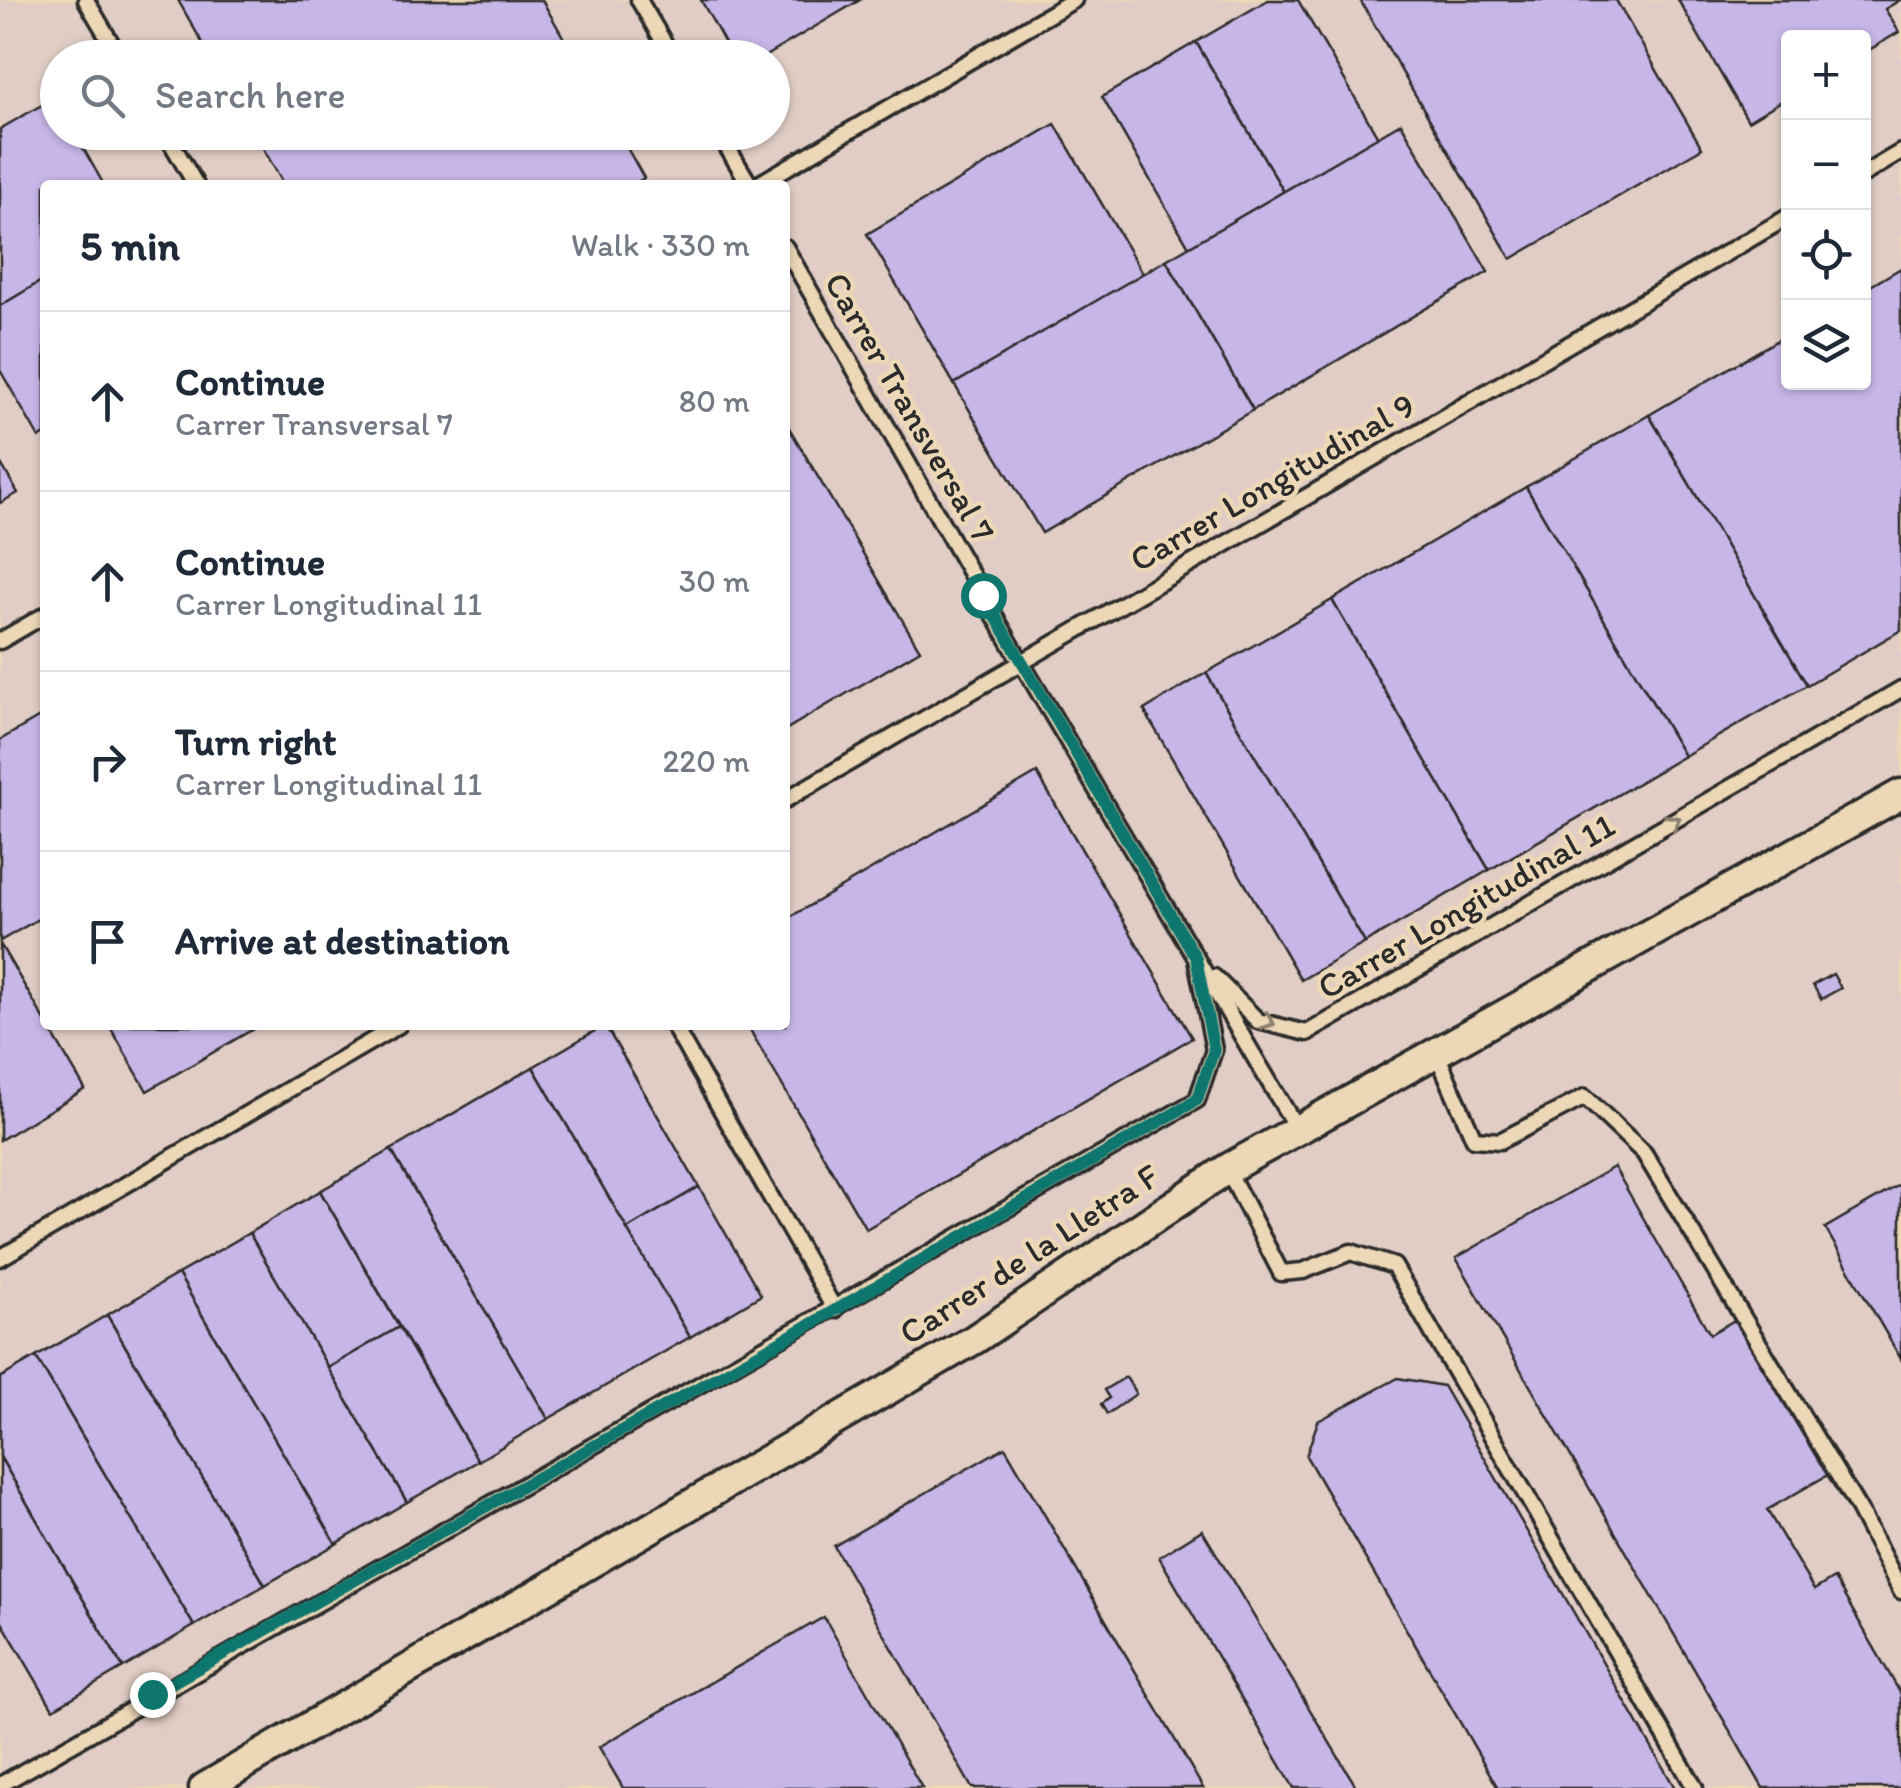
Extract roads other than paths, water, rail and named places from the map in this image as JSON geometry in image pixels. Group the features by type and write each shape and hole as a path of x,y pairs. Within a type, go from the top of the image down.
{"street":[{"name":"Carrer de la Lletra F","path":"204,1788 974,1339 1226,1169 1901,794"}],"lane":[{"path":"86,0 109,40"},
{"path":"639,0 663,40"},
{"path":"766,180 1074,0"},
{"path":"176,150 193,180"},
{"path":"729,150 747,180"},
{"path":"1871,170 1901,152"},
{"name":"Carrer Longitudinal 9","path":"790,797 1781,221"},
{"name":"Carrer Transversal 7","path":"790,256 1021,662 1196,958"},
{"path":"0,642 40,617"},
{"name":"Carrer Longitudinal 11","path":"1196,958 1258,1021 1306,1033 1901,689"},
{"path":"1196,958 1296,1130"},
{"path":"0,1784 1197,1100 1214,1050 1196,958"},
{"path":"0,1258 390,1030"},
{"path":"676,1030 835,1310"},
{"path":"1436,1052 1474,1139 1500,1141 1585,1097 1644,1154 1858,1508 1901,1592"},
{"path":"1226,1169 1281,1273 1303,1271 1351,1252 1394,1266 1696,1788"}]}
